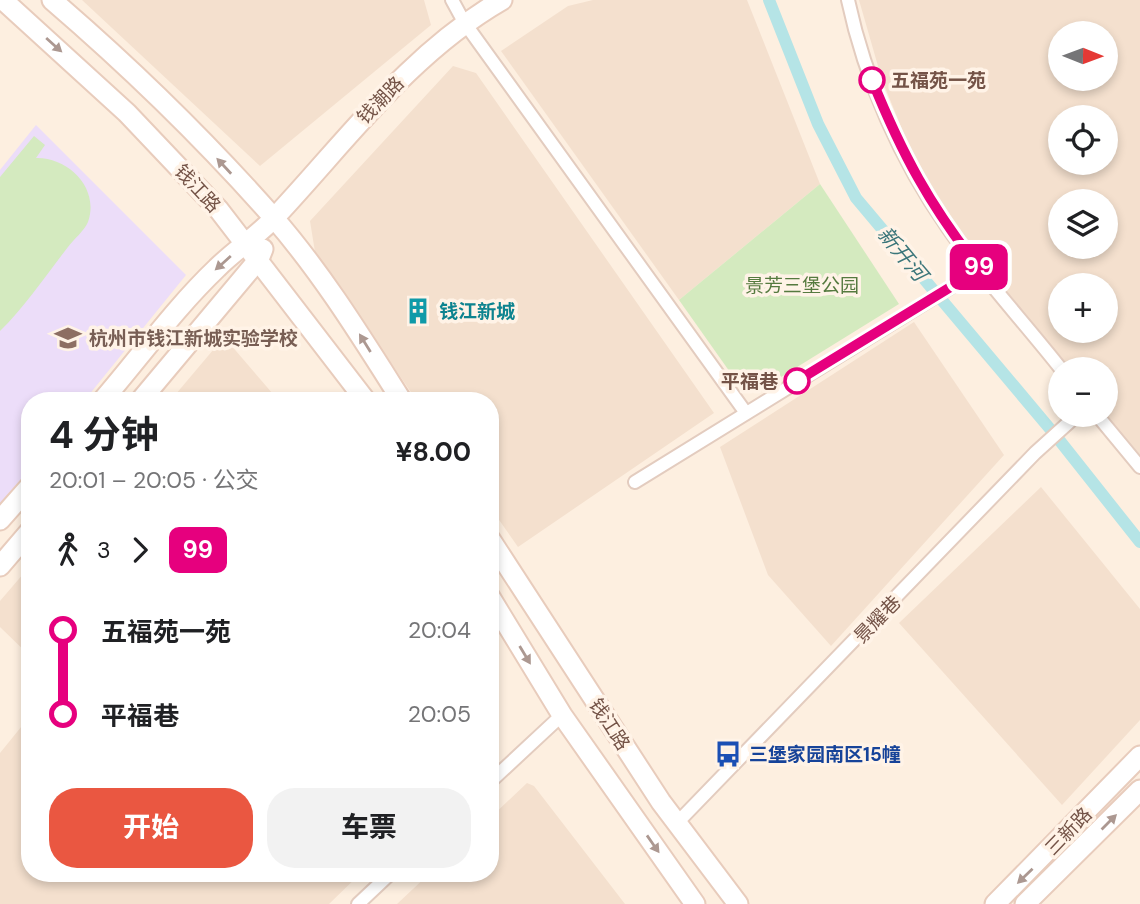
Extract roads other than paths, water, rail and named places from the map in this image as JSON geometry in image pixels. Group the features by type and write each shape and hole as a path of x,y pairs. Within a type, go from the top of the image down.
{"main road":[{"name":"钱江路","path":"2,0 127,113 219,210 359,392"},
{"name":"钱江路","path":"52,0 167,105 274,219 347,314 396,392"},
{"name":"钱潮路","path":"110,392 216,268 274,219 363,117 464,22 502,0"},
{"name":"钱潮路","path":"148,392 259,259 274,219"},
{"path":"0,520 21,496"},
{"path":"0,566 21,542"},
{"name":"钱江路","path":"499,553 677,823 738,904"},
{"name":"钱江路","path":"499,612 562,715 695,904"},
{"name":"三新路","path":"995,904 1140,756"},
{"name":"三新路","path":"1025,904 1140,790"}],"street":[{"path":"452,0 464,22 746,413"},
{"path":"848,0 872,80 902,153 948,228 1051,357"},
{"path":"635,482 980,269"},
{"name":"景耀巷","path":"677,823 1035,453 1064,427"},
{"path":"1107,427 1140,467"},
{"path":"499,774 562,715"},
{"path":"358,904 381,882"}],"waterway":[{"name":"新开河","path":"769,0 818,124 856,198 1056,436 1140,542"}],"place":[{"name":"五福苑一苑","path":"872,80"},
{"name":"钱江新城","path":"418,311"},
{"name":"杭州市钱江新城实验学校","path":"68,338"},
{"name":"平福巷","path":"797,381"},
{"name":"三堡家园南区15幢","path":"728,754"}],"park label":[{"name":"景芳三堡公园","path":"802,285"}]}
